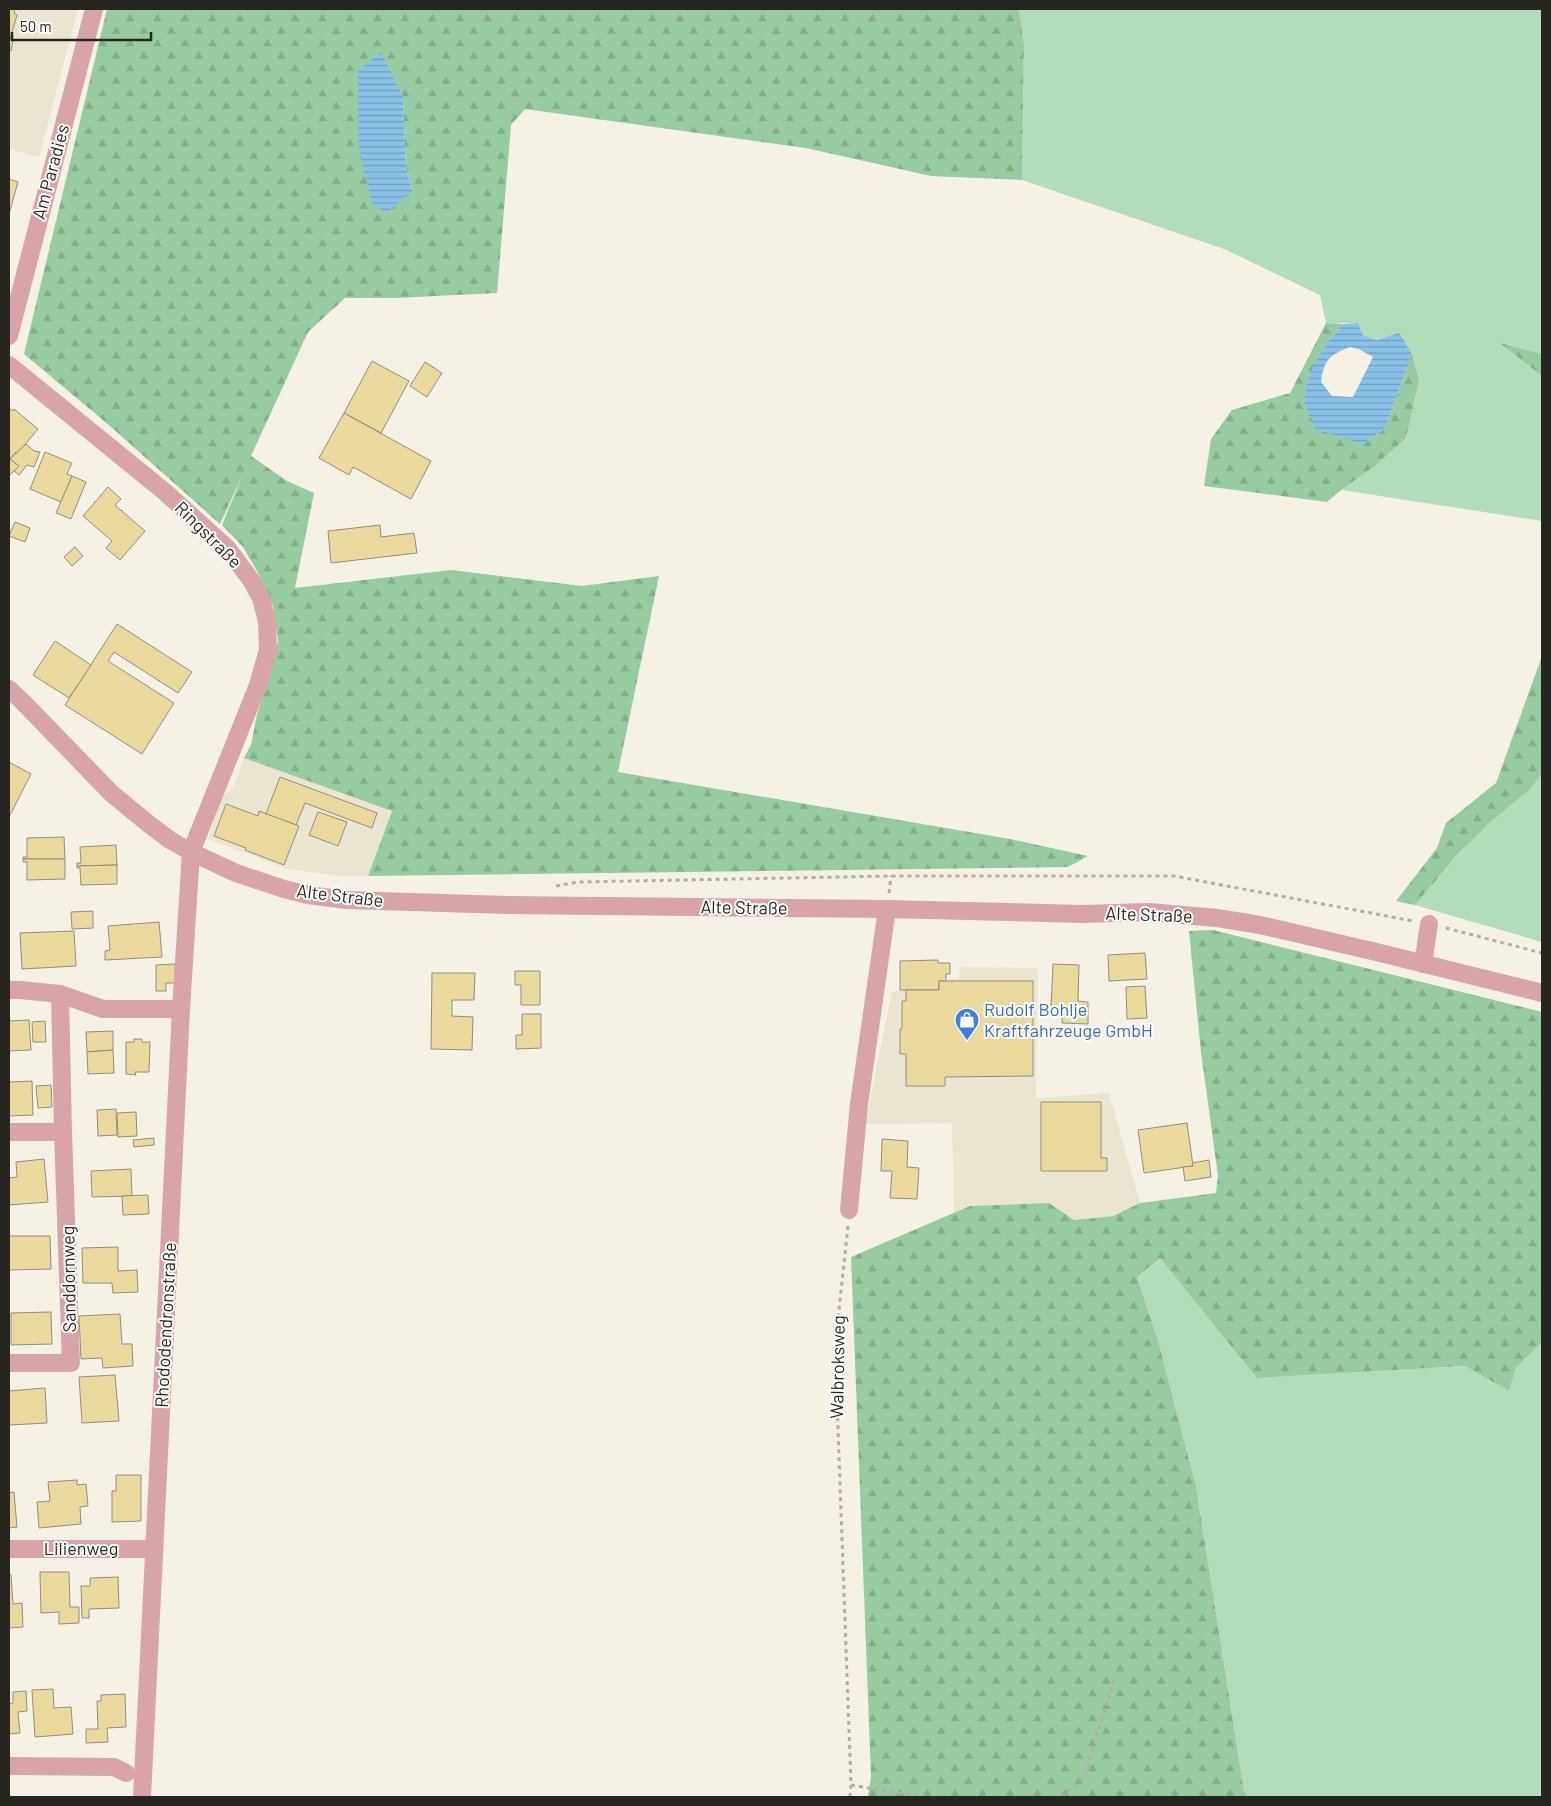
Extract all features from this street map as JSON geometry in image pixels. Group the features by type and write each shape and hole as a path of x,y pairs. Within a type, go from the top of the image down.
{"street":[{"name":"Am Paradies","path":"9,336 94,9"},
{"name":"Ringstraße","path":"9,365 165,492 228,549 251,580 261,598 267,621 268,650 258,685 191,852"},
{"name":"Alte Straße","path":"9,689 122,803 150,826 191,852 236,873 308,895 347,900 507,905 887,909 1082,914 1149,912 1217,918 1260,925 1542,993"},
{"name":"Rhododendronstraße","path":"142,1797 181,1009 191,852"},
{"path":"849,1210 859,1104 887,909"},
{"path":"1423,964 1429,924"},
{"path":"9,990 60,994 103,1009 181,1009"},
{"name":"Sanddornweg","path":"9,1363 71,1362 60,994"},
{"path":"9,1132 63,1132"},
{"name":"Lilienweg","path":"9,1549 154,1549"},
{"path":"9,1766 114,1767 126,1773"}],"path":[{"path":"551,887 578,882 891,876 1174,876 1429,924 1542,953"},
{"name":"Walbroksweg","path":"849,1210 835,1347 850,1797"},
{"path":"1062,1797 1085,1775 1114,1679"},
{"path":"851,1786 922,1797"}],"shaded area":[{"path":"9,9 78,9 39,157 9,149"},
{"path":"244,758 392,811 368,876 340,876 287,869 208,839 221,797 232,790"},
{"path":"960,967 1038,968 1036,1098 1109,1093 1140,1203 1113,1216 1074,1220 1049,1203 970,1206 954,1213 952,1123 865,1124 892,992 900,990 939,990 949,979 959,979"}],"green space":[{"path":"107,9 1019,9 1024,44 1022,180 931,176 806,148 525,109 511,125 497,293 395,298 345,298 308,332 251,456 287,481 314,493 295,588 451,570 582,586 659,576 618,772 1010,839 1088,856 1068,867 368,876 392,811 244,758 251,745 257,714 271,672 278,641 273,606 257,571 243,547 222,525 243,474 220,524 110,426 24,354","holes":["358,71 403,97 406,167 412,191"]},
{"path":"1019,9 1542,9 1542,354 1501,343 1542,376 1542,521 1341,490 1375,466 1406,438 1419,381 1385,337 1375,340 1363,335 1358,323 1326,323 1320,295 1224,249 1022,180 1024,44"},
{"path":"1326,323 1344,324 1326,344 1309,376 1363,444 1385,428 1412,354 1419,381 1406,438 1375,466 1327,502 1204,486 1211,439 1232,410 1290,393"},
{"path":"1500,343 1542,354 1542,376"},
{"path":"1542,656 1542,774 1529,790 1488,824 1458,854 1415,905 1396,901 1437,848 1446,823 1496,783"},
{"path":"1542,774 1542,942 1415,905 1469,843 1488,824 1523,795"},
{"path":"1213,930 1542,1012 1542,1342 1516,1368 1509,1391 1465,1366 1257,1378 1160,1258 1137,1277 1157,1337 1196,1486 1244,1791 1248,1797 868,1797 871,1776 851,1257 970,1206 1049,1203 1074,1220 1113,1216 1140,1203 1216,1193 1218,1176 1201,1052 1189,931"},
{"path":"1160,1258 1258,1378 1465,1366 1509,1391 1516,1368 1542,1342 1542,1797 1248,1797 1244,1791 1196,1486 1157,1337 1137,1277"}],"water":[{"path":"381,52 403,97 406,167 412,191 386,213 372,204 358,143 358,71"},
{"path":"1358,323 1363,335 1376,340 1399,333 1412,354 1385,428 1363,444 1315,429 1304,401 1310,372 1326,344 1344,324","holes":["1350,347 1359,349 1373,357 1353,397 1332,396 1321,382 1326,363 1332,356"]}],"building":[{"path":"9,9 15,9 14,13 17,15 10,39 13,40 11,51 9,50"},
{"path":"9,179 18,182 9,214"},
{"path":"372,361 409,381 381,433 344,413"},
{"path":"425,362 442,373 427,397 410,386"},
{"path":"9,408 13,411 14,409 38,429 18,453 16,452 10,459 19,466 9,476"},
{"path":"344,413 431,461 411,499 353,467 349,475 319,458"},
{"path":"26,444 34,451 40,452 34,467 27,465 19,475 14,471 19,466 10,459"},
{"path":"45,452 72,463 67,474 72,476 61,502 30,489"},
{"path":"72,476 86,482 71,519 56,513"},
{"path":"108,487 121,499 115,505 145,531 120,560 106,548 112,541 83,516"},
{"path":"15,522 30,528 25,542 9,536"},
{"path":"380,525 381,537 414,533 417,553 331,563 328,531"},
{"path":"75,547 83,556 72,566 64,557"},
{"path":"117,624 192,672 178,693 114,652 108,661 174,703 142,754 65,705"},
{"path":"55,641 91,665 69,698 33,675"},
{"path":"9,762 31,774 9,817"},
{"path":"280,777 377,813 372,828 305,803 296,825 266,814"},
{"path":"226,804 258,816 259,811 299,826 284,865 214,836"},
{"path":"318,812 347,822 338,846 309,835"},
{"path":"64,837 65,859 23,859 23,857 27,857 27,838"},
{"path":"116,845 117,865 77,866 77,863 81,863 80,847"},
{"path":"23,859 65,859 65,879 27,880 27,862 23,862"},
{"path":"117,865 117,884 81,885 80,868 77,868 77,866"},
{"path":"93,911 93,928 72,929 71,912"},
{"path":"159,922 162,957 105,960 105,951 110,950 108,926"},
{"path":"74,931 76,966 22,969 20,933"},
{"path":"1145,953 1147,979 1109,981 1108,955"},
{"path":"938,960 938,963 950,963 950,974 946,974 946,981 939,981 939,990 900,990 900,961"},
{"path":"175,964 175,983 166,983 166,991 156,991 156,965"},
{"path":"1053,964 1079,965 1078,1001 1088,1002 1088,1024 1062,1023 1063,1008 1051,1008"},
{"path":"515,971 540,971 540,1005 521,1005 521,985 515,985"},
{"path":"432,973 475,973 474,1000 452,1000 452,1016 473,1017 472,1050 431,1049"},
{"name":"Rudolf Bohlje Kraftfahrzeuge GmbH","path":"939,981 1033,981 1033,1076 945,1077 945,1086 906,1086 906,1054 900,1054 902,1001 906,1001 906,990 939,990"},
{"path":"1145,986 1147,1018 1127,1019 1126,987"},
{"path":"522,1014 541,1014 541,1048 516,1049 516,1035 522,1035"},
{"path":"29,1020 31,1050 9,1051 9,1021"},
{"path":"45,1021 46,1042 33,1042 32,1022"},
{"path":"113,1031 113,1050 87,1052 86,1032"},
{"path":"134,1039 150,1042 149,1072 135,1072 136,1075 126,1074 126,1042 134,1042"},
{"path":"113,1050 114,1073 88,1074 87,1052"},
{"path":"32,1081 33,1115 9,1116 9,1082"},
{"path":"51,1085 52,1107 38,1108 36,1086"},
{"path":"1041,1102 1101,1102 1101,1158 1107,1158 1107,1171 1041,1171"},
{"path":"116,1109 117,1135 98,1136 97,1110"},
{"path":"136,1112 137,1136 118,1137 117,1113"},
{"path":"1187,1123 1193,1166 1144,1173 1138,1130"},
{"path":"154,1138 154,1145 134,1147 133,1140"},
{"path":"882,1139 908,1141 907,1167 919,1168 917,1199 890,1198 892,1171 881,1171"},
{"path":"44,1159 48,1202 9,1205 9,1178 17,1177 16,1162"},
{"path":"1209,1160 1211,1177 1185,1181 1183,1167 1193,1166 1192,1163"},
{"path":"131,1169 132,1196 92,1197 91,1171"},
{"path":"148,1195 149,1214 123,1215 122,1196"},
{"path":"9,1236 50,1236 51,1269 9,1270"},
{"path":"118,1247 118,1271 137,1270 138,1292 113,1293 112,1283 83,1283 82,1248"},
{"path":"51,1312 52,1344 11,1345 11,1313"},
{"path":"120,1314 122,1344 132,1344 133,1366 103,1368 102,1358 81,1359 79,1316"},
{"path":"115,1375 119,1421 82,1423 79,1377"},
{"path":"45,1388 47,1423 9,1425 9,1391"},
{"path":"116,1475 141,1475 141,1521 112,1522 112,1491 116,1491"},
{"path":"77,1480 77,1485 86,1484 88,1506 80,1507 81,1524 39,1528 37,1502 50,1501 48,1482"},
{"path":"14,1492 17,1527 9,1528 9,1493"},
{"path":"40,1572 69,1572 70,1607 79,1607 79,1623 59,1624 59,1612 41,1613"},
{"path":"9,1575 11,1575 13,1604 22,1603 23,1627 9,1628"},
{"path":"118,1577 119,1608 89,1609 89,1618 82,1618 81,1586 90,1586 90,1578"},
{"path":"53,1689 54,1708 71,1707 73,1734 35,1737 32,1690"},
{"path":"26,1691 27,1711 18,1712 20,1733 9,1734 9,1704 13,1703 13,1692"},
{"path":"125,1694 126,1727 107,1728 108,1742 86,1743 86,1729 98,1729 97,1701 101,1701 101,1695"}],"place":[{"name":"Rudolf Bohlje Kraftfahrzeuge GmbH","path":"967,1041"}]}
